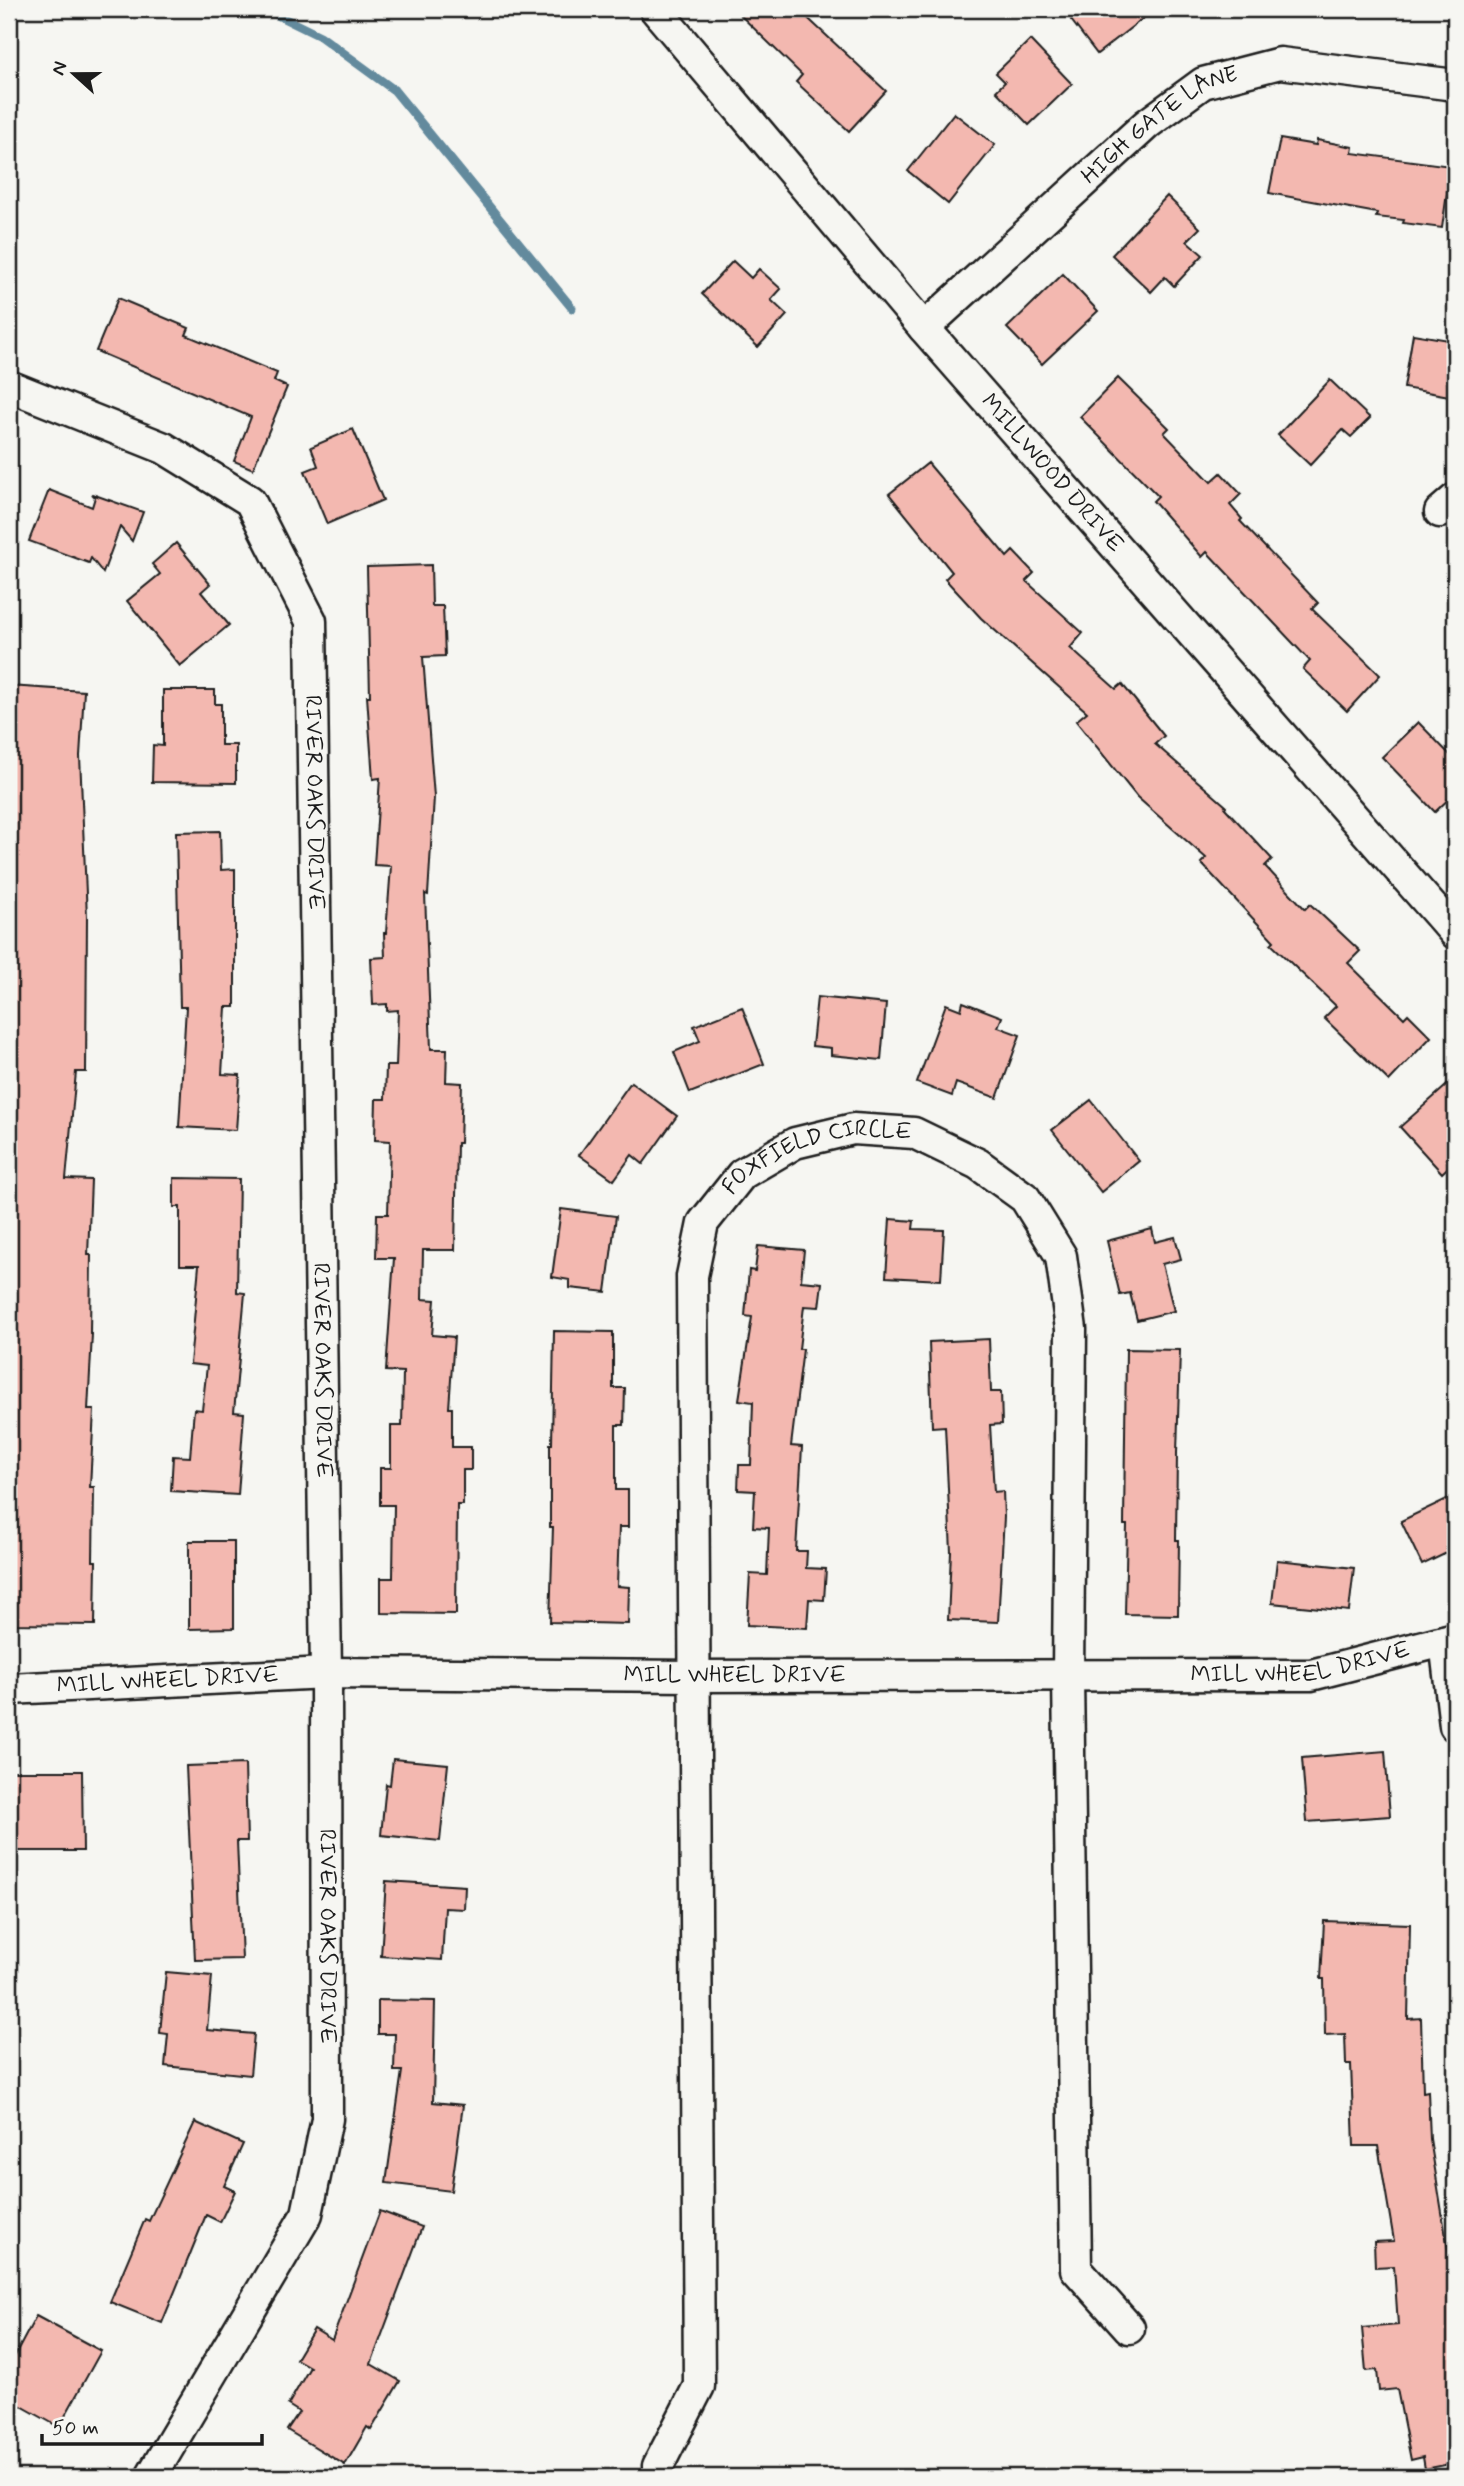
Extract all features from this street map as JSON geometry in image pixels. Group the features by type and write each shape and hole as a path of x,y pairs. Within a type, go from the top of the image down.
{"street":[{"name":"MILLWOOD DRIVE","path":"656,9 924,328 1455,933"},
{"name":"HIGH GATE LANE","path":"924,328 1147,124 1203,83 1280,63 1455,85"},
{"name":"RIVER OAKS DRIVE","path":"9,386 164,448 250,502 312,621 326,1673 327,2119 307,2214 151,2477"},
{"name":"FOXFIELD CIRCLE","path":"658,2466 699,2386 692,1276 703,1223 742,1174 794,1143 853,1129 914,1133 978,1164 1025,1198 1061,1256 1070,1329 1068,1676 1076,2269 1129,2328"},
{"name":"MILL WHEEL DRIVE","path":"9,1689 326,1673 694,1676 1311,1675 1450,1639"},
{"path":"1450,1639 1455,1726"}],"building":[{"path":"734,9 798,9 886,91 849,131 796,82 802,75"},
{"path":"1085,9 1155,9 1097,54 1071,20"},
{"path":"1030,40 1072,84 1029,125 996,91 1005,82 996,73"},
{"path":"954,113 995,145 948,204 908,171"},
{"path":"1280,139 1316,145 1317,140 1353,147 1352,153 1451,166 1442,228 1403,223 1404,220 1376,217 1377,213 1269,193"},
{"path":"1167,196 1200,228 1187,241 1203,255 1174,286 1165,277 1151,292 1112,255"},
{"path":"733,261 751,278 759,269 781,289 771,300 787,315 758,347 702,294"},
{"path":"1063,274 1098,311 1042,364 1007,328"},
{"path":"118,298 189,328 186,335 277,373 274,381 287,387 253,469 234,461 251,417 96,351"},
{"path":"1413,334 1455,341 1455,397 1404,388"},
{"path":"1118,378 1169,428 1164,433 1211,482 1221,473 1241,494 1230,505 1242,519 1240,521 1318,603 1312,609 1380,675 1347,711 1303,669 1310,661 1207,552 1202,557 1153,501 1158,496 1080,417"},
{"path":"1330,380 1370,418 1351,437 1343,430 1310,465 1278,435"},
{"path":"353,429 383,500 327,524 305,471 318,466 311,447"},
{"path":"928,463 1007,557 1013,551 1034,573 1026,581 1083,633 1070,648 1116,689 1122,684 1164,736 1155,744 1226,806 1272,859 1265,866 1305,909 1310,904 1360,951 1348,963 1404,1018 1408,1014 1431,1037 1389,1081 1324,1018 1336,1006 1271,944 1274,941 1201,863 1206,858 1137,797 1076,721 1087,712 981,618 945,579 952,572 889,494"},
{"path":"49,490 92,507 95,497 92,494 143,512 132,541 120,527 103,573 91,558 89,563 29,541"},
{"path":"176,543 210,584 201,592 229,625 180,666 127,601 160,574 152,564"},
{"path":"431,565 432,606 443,606 445,656 423,657 434,797 428,895 425,894 431,1049 447,1049 446,1082 462,1083 460,1143 457,1143 455,1250 423,1250 422,1299 435,1300 432,1335 454,1337 449,1408 452,1408 452,1447 471,1447 471,1470 463,1470 463,1505 457,1505 456,1614 381,1613 381,1578 393,1578 394,1505 380,1505 380,1468 391,1468 391,1426 402,1426 403,1372 386,1371 394,1258 376,1258 377,1214 388,1214 390,1141 375,1140 376,1099 385,1099 386,1066 396,1066 398,1010 387,1011 387,1004 373,1005 371,958 385,957 384,933 391,866 374,865 380,778 373,779 367,696 370,696 367,567"},
{"path":"9,686 84,691 80,756 87,917 86,1072 76,1072 66,1179 91,1180 88,1255 91,1255 92,1334 88,1410 94,1410 90,1487 94,1487 95,1625 9,1624"},
{"path":"163,690 215,690 215,704 221,704 221,745 236,745 236,783 152,782 153,745 163,746"},
{"path":"1418,722 1455,760 1455,793 1435,812 1382,757"},
{"path":"220,831 221,870 235,869 235,1007 226,1007 222,1074 240,1075 236,1130 179,1127 186,1007 180,1007 176,832"},
{"path":"817,997 886,1004 881,1060 831,1055 831,1048 812,1046"},
{"path":"963,1002 1002,1017 998,1027 1020,1035 997,1098 956,1083 952,1096 917,1083 946,1004 961,1010"},
{"path":"742,1007 764,1064 690,1093 674,1052 700,1041 694,1026"},
{"path":"1455,1078 1455,1161 1442,1173 1400,1127"},
{"path":"631,1082 677,1116 643,1164 632,1155 614,1180 579,1155"},
{"path":"1091,1100 1139,1161 1101,1192 1052,1130"},
{"path":"174,1178 239,1179 237,1292 245,1293 234,1412 244,1413 238,1495 171,1491 173,1456 190,1457 194,1409 202,1410 207,1366 190,1364 199,1265 180,1265 180,1207 174,1207"},
{"path":"561,1209 616,1216 606,1292 570,1288 570,1280 552,1277"},
{"path":"890,1219 914,1221 913,1229 944,1230 941,1280 886,1277"},
{"path":"1152,1229 1155,1242 1175,1237 1181,1259 1162,1264 1174,1311 1137,1320 1130,1293 1120,1295 1107,1241"},
{"path":"758,1246 804,1250 801,1281 822,1283 819,1307 804,1306 799,1349 803,1349 791,1446 802,1447 796,1551 807,1551 806,1568 826,1569 824,1600 809,1599 807,1628 747,1625 750,1574 767,1575 769,1528 753,1527 755,1491 738,1490 739,1465 751,1465 753,1402 739,1400 752,1317 745,1316 749,1270 755,1271"},
{"path":"554,1331 613,1332 613,1388 625,1388 624,1425 616,1425 616,1490 628,1490 628,1527 619,1527 617,1586 629,1587 628,1624 550,1622 553,1527 550,1527 550,1444"},
{"path":"989,1339 991,1392 1001,1392 1002,1424 990,1425 994,1492 1003,1491 998,1622 948,1620 951,1552 945,1426 932,1427 929,1342"},
{"path":"1126,1349 1180,1350 1176,1540 1179,1540 1178,1615 1125,1614"},
{"path":"1455,1495 1455,1549 1422,1565 1401,1521"},
{"path":"189,1541 234,1541 234,1628 189,1629"},
{"path":"1277,1560 1354,1568 1349,1611 1272,1603"},
{"path":"1385,1751 1390,1816 1307,1822 1302,1758"},
{"path":"393,1759 448,1764 440,1841 381,1835 386,1784 390,1785"},
{"path":"245,1764 247,1841 237,1841 242,1959 195,1960 186,1766"},
{"path":"9,1771 82,1771 83,1851 9,1851"},
{"path":"386,1881 465,1886 464,1909 445,1908 442,1960 381,1956"},
{"path":"1324,1921 1410,1924 1408,2019 1421,2018 1423,2092 1428,2091 1430,2139 1449,2255 1455,2349 1455,2463 1425,2469 1423,2457 1411,2460 1397,2389 1379,2391 1377,2370 1366,2371 1362,2328 1398,2325 1394,2266 1375,2267 1374,2242 1394,2241 1378,2146 1354,2146 1351,2064 1346,2064 1345,2034 1325,2035 1324,1979 1321,1979"},
{"path":"166,1972 212,1976 207,2030 254,2034 250,2075 165,2066 168,2034 160,2033"},
{"path":"378,2000 435,2001 433,2102 463,2105 451,2191 386,2183 402,2071 394,2071 395,2034 378,2034"},
{"path":"195,2122 243,2144 224,2186 235,2191 220,2222 206,2215 162,2323 110,2302 145,2219 149,2221"},
{"path":"380,2211 422,2227 371,2364 400,2381 371,2430 367,2427 345,2465 287,2430 299,2412 288,2405 310,2367 296,2359 314,2329 332,2340"},
{"path":"36,2316 101,2351 59,2427 9,2399 9,2367"}],"waterway":[{"path":"265,9 320,36 394,90 572,308"}]}
